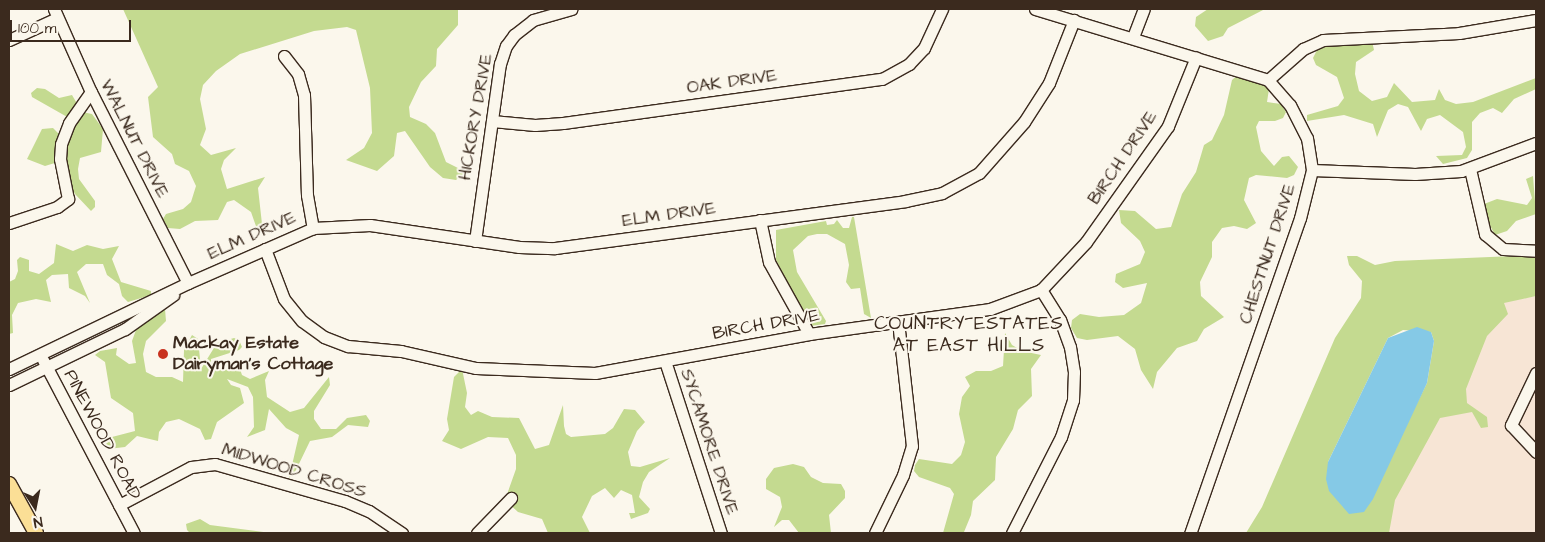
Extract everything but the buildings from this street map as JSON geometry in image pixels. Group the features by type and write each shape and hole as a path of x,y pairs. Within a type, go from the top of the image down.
{"main road":[{"path":"9,484 36,533"}],"street":[{"name":"HICKORY DRIVE","path":"474,241 500,64 514,35 533,20 572,9"},
{"name":"OAK DRIVE","path":"492,121 535,125 563,123 882,79 909,64 924,48 942,9"},
{"path":"1035,9 1133,37 1268,80 1303,49 1323,40 1459,33 1536,20"},
{"path":"1133,37 1144,9"},
{"path":"9,40 56,13"},
{"name":"WALNUT DRIVE","path":"56,13 91,92 188,283"},
{"name":"ELM DRIVE","path":"9,369 188,283 313,228 370,225 474,241 555,248 928,197 957,186 979,173 1024,122 1049,83 1074,20"},
{"path":"284,56 298,74 304,95 307,194 313,228"},
{"name":"BIRCH DRIVE","path":"265,249 284,299 292,310 314,331 343,344 400,351 476,368 573,374 595,373 809,334 990,310 1041,290 1086,242 1152,151 1179,103 1196,57"},
{"name":"CHESTNUT DRIVE","path":"1190,533 1300,218 1312,170 1302,124 1268,80"},
{"path":"9,223 57,207 68,199 60,159 61,144 69,123 91,92"},
{"path":"1312,170 1421,174 1470,169 1536,143"},
{"path":"1470,169 1485,234 1503,249 1536,251"},
{"path":"760,220 769,262 809,334"},
{"name":"ELM DRIVE","path":"9,385 125,329 188,283"},
{"path":"1012,533 1061,437 1073,400 1074,372 1070,347 1060,320 1041,290"},
{"path":"875,533 903,475 912,446 898,322"},
{"name":"PINEWOOD ROAD","path":"40,354 134,533"},
{"name":"SYCAMORE DRIVE","path":"665,361 721,533"},
{"path":"1536,373 1511,425 1536,452"},
{"name":"MIDWOOD CROSS","path":"119,505 191,467 215,464 345,501 369,511 402,533"},
{"path":"477,533 511,498"}],"shaded area":[{"path":"1536,296 1536,533 1377,533 1488,305"}],"green space":[{"path":"123,9 458,9 458,25 437,49 436,66 421,82 409,107 410,117 426,124 435,133 446,162 466,172 456,180 443,178 430,167 405,131 397,133 394,156 377,171 346,160 364,148 372,133 370,88 356,30 347,27 314,31 240,54 216,71 203,85 200,99 206,129 200,145 211,155 236,148 224,160 221,169 227,189 265,177 258,188 262,224 257,229 251,212 234,200 227,202 218,220 195,221 180,229 168,228 163,219 166,214 183,209 191,202 196,186 189,171 175,164 172,154 153,137 148,97 158,87"},
{"path":"1208,9 1265,9 1228,28 1223,36 1208,41 1195,26 1196,17"},
{"path":"1372,41 1374,50 1356,62 1355,74 1359,91 1372,101 1387,97 1394,83 1412,102 1435,100 1439,89 1445,100 1456,104 1473,102 1536,78 1536,89 1514,99 1502,113 1493,108 1480,113 1472,122 1472,150 1467,158 1443,164 1436,156 1462,155 1466,147 1463,132 1440,115 1427,119 1421,131 1408,107 1398,104 1388,110 1377,137 1373,124 1344,115 1307,121 1307,115 1338,106 1344,98 1337,77 1316,65 1313,58 1317,50 1340,42"},
{"path":"1240,73 1263,82 1269,89 1267,102 1281,104 1286,112 1283,118 1275,121 1259,121 1256,127 1261,151 1274,166 1282,157 1289,156 1298,167 1294,175 1287,178 1256,175 1249,178 1244,200 1256,223 1247,229 1234,226 1222,228 1212,242 1212,257 1200,282 1201,296 1224,317 1204,329 1197,341 1177,348 1157,372 1153,389 1141,370 1135,349 1118,336 1087,340 1077,338 1071,328 1072,320 1080,314 1099,317 1124,315 1141,303 1147,283 1123,288 1115,282 1116,274 1140,264 1145,252 1140,241 1121,223 1119,210 1135,211 1156,229 1171,227 1182,194 1196,172 1204,145 1212,140 1224,115 1232,80"},
{"path":"37,88 45,89 59,98 72,95 82,112 92,114 103,129 101,152 80,158 78,169 79,179 95,201 95,207 91,211 75,194 58,162 45,166 27,159 42,129 53,128 62,137 73,130 74,125 69,118 32,97 31,93"},
{"path":"1533,176 1536,214 1516,221 1507,231 1495,235 1482,210 1484,204 1497,199 1527,205 1532,198 1526,179"},
{"path":"852,217 854,217 871,318 864,314 860,288 851,289 846,282 849,265 845,244 827,234 817,234 808,236 793,250 797,272 826,321 825,324 810,326 776,260 776,230 826,221 827,225 834,224 837,220 843,228 849,228"},
{"path":"56,244 73,251 87,245 103,249 119,246 112,259 121,282 151,291 151,295 128,302 122,296 119,284 107,275 103,264 86,264 77,272 90,303 85,296 69,288 68,274 52,275 46,280 51,302 36,299 18,303 12,315 13,333 9,334 9,282 15,279 18,271 17,260 20,257 29,260 29,271 39,274 54,263"},
{"path":"1536,255 1536,296 1504,303 1508,314 1487,336 1466,389 1467,403 1487,417 1488,427 1481,428 1472,412 1440,418 1395,500 1389,533 1246,533 1262,507 1335,338 1361,298 1362,281 1349,265 1347,256 1357,256 1375,265 1395,261","holes":["1403,330 1431,332 1434,341 1427,383 1406,425 1328,462 1388,338"]},
{"path":"165,309 166,321 146,341 143,354 146,372 156,377 172,377 183,382 184,350 192,335 198,339 201,369 217,343 234,338 239,340 242,347 239,350 211,359 211,364 218,370 240,369 242,375 250,379 269,371 265,380 267,397 290,412 304,408 329,377 330,385 314,411 314,419 321,429 336,429 347,418 366,415 370,421 368,427 348,425 332,437 310,441 296,470 289,478 299,435 286,428 269,409 265,430 247,437 254,427 253,397 248,387 227,379 231,385 240,388 244,403 217,422 211,439 205,440 200,429 179,419 166,422 159,432 158,441 137,436 125,447 108,449 106,444 112,437 135,431 133,413 111,398 105,362 95,355 100,351 117,348 116,355 129,364 136,363 132,341 136,330 158,311"},
{"path":"1005,333 1012,345 1022,351 1041,355 1031,369 1032,396 1018,410 1013,429 996,457 995,480 973,501 971,515 964,532 943,533 954,494 950,488 919,477 914,471 915,465 919,459 952,464 961,455 965,442 959,414 962,397 970,386 965,377 976,371 991,371 1003,366"},
{"path":"462,369 467,393 465,407 471,415 478,411 492,417 519,418 535,449 549,445 563,405 566,434 571,437 605,434 613,428 624,409 635,410 645,422 637,431 628,452 631,466 640,467 670,458 649,472 643,482 639,497 650,509 648,513 631,519 629,513 635,513 632,495 621,490 614,498 605,488 592,496 582,517 590,533 548,533 542,519 518,512 505,500 516,469 516,455 508,438 488,437 461,449 442,441 449,430 447,419 454,377"},
{"path":"793,464 804,467 811,477 823,483 841,484 845,491 845,498 829,515 831,533 799,533 789,520 782,520 774,527 782,507 780,497 766,489 766,479 774,468"},
{"path":"200,519 210,525 271,533 190,533 187,530 186,524"}],"water":[{"path":"1417,327 1431,332 1434,341 1427,383 1373,499 1364,512 1349,514 1329,491 1326,479 1328,462 1388,338"}],"place":[{"name":"Mackay Estate Dairyman's Cottage","path":"163,354"}],"district":[{"name":"COUNTRY ESTATES AT EAST HILLS","path":"969,335"}]}
